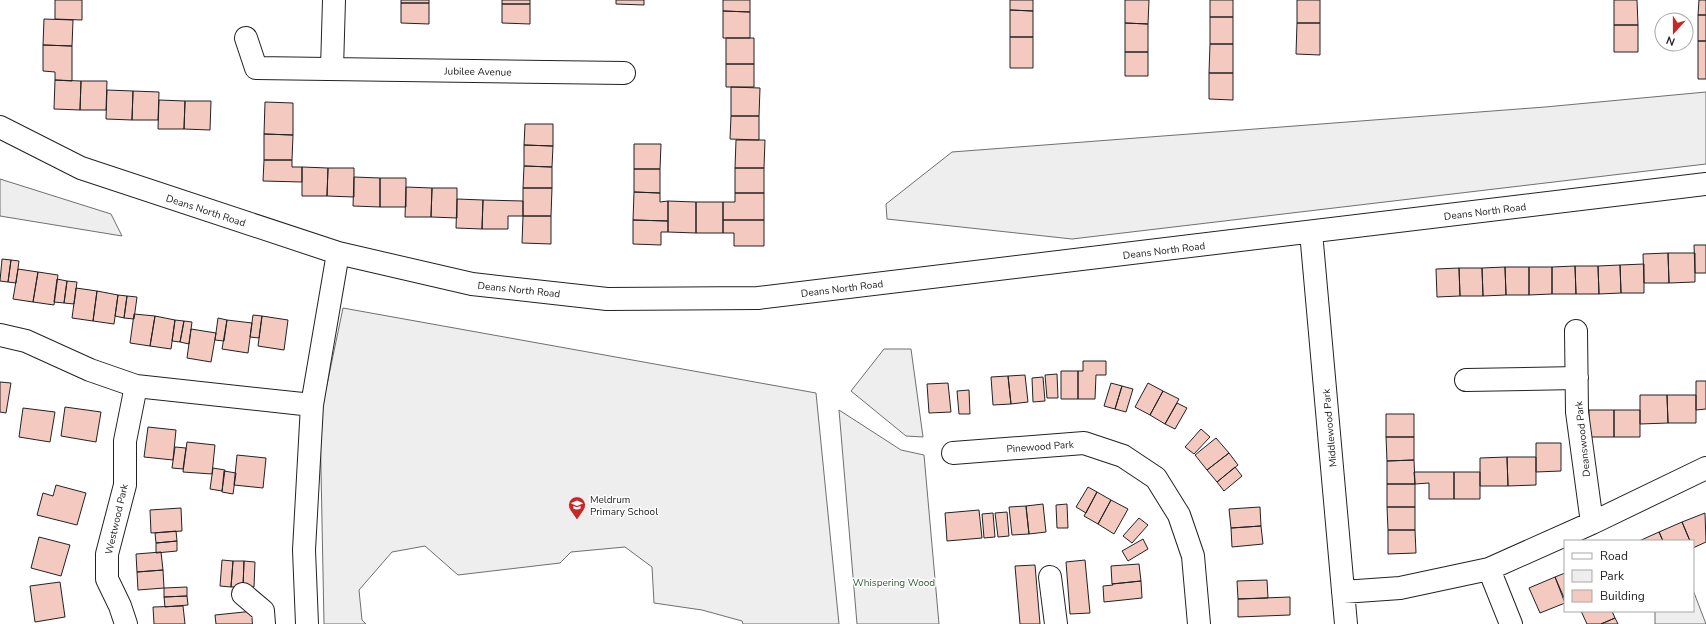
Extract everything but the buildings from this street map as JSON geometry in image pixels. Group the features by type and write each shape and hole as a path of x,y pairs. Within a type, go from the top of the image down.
{"street":[{"path":"332,68 334,0"},
{"name":"Jubilee Avenue","path":"246,38 256,68 624,73"},
{"name":"Deans North Road","path":"0,127 80,168 338,254 472,284 607,299 758,298 1706,184"},
{"name":"Middlewood Park","path":"1311,232 1346,624"},
{"path":"307,624 304,550 312,405 338,254"},
{"name":"Deanswood Park","path":"1576,331 1577,412 1592,523"},
{"path":"0,335 26,341 90,370 136,386 312,405"},
{"path":"1466,380 1577,378"},
{"name":"Westwood Park","path":"126,624 120,606 106,579 107,554 125,485 125,441 136,386"},
{"name":"Pinewood Park","path":"953,452 1084,443 1123,456 1156,478 1179,514 1193,556 1199,624"},
{"path":"1343,592 1400,588 1489,569 1592,523 1706,468"},
{"path":"1489,569 1511,624"},
{"path":"1050,577 1056,624"},
{"path":"243,594 263,611 264,624"}],"green space":[{"path":"1706,92 1706,164 1072,239 887,219 886,204 952,152 1545,107"},
{"path":"0,179 111,214 122,236 0,216"},
{"name":"Meldrum Primary School","path":"343,308 816,393 839,624 743,624 742,621 702,610 654,603 652,567 625,547 571,552 560,563 458,575 425,546 392,552 359,590 362,620 366,624 324,624 320,418"},
{"path":"884,349 911,349 923,437 906,436 851,391"},
{"name":"Whispering Wood","path":"839,410 901,450 924,455 939,624 857,624"},
{"path":"1694,593 1706,624 1655,624 1655,612 1694,612"}],"place":[{"name":"Meldrum Primary School","path":"577,520"}]}
